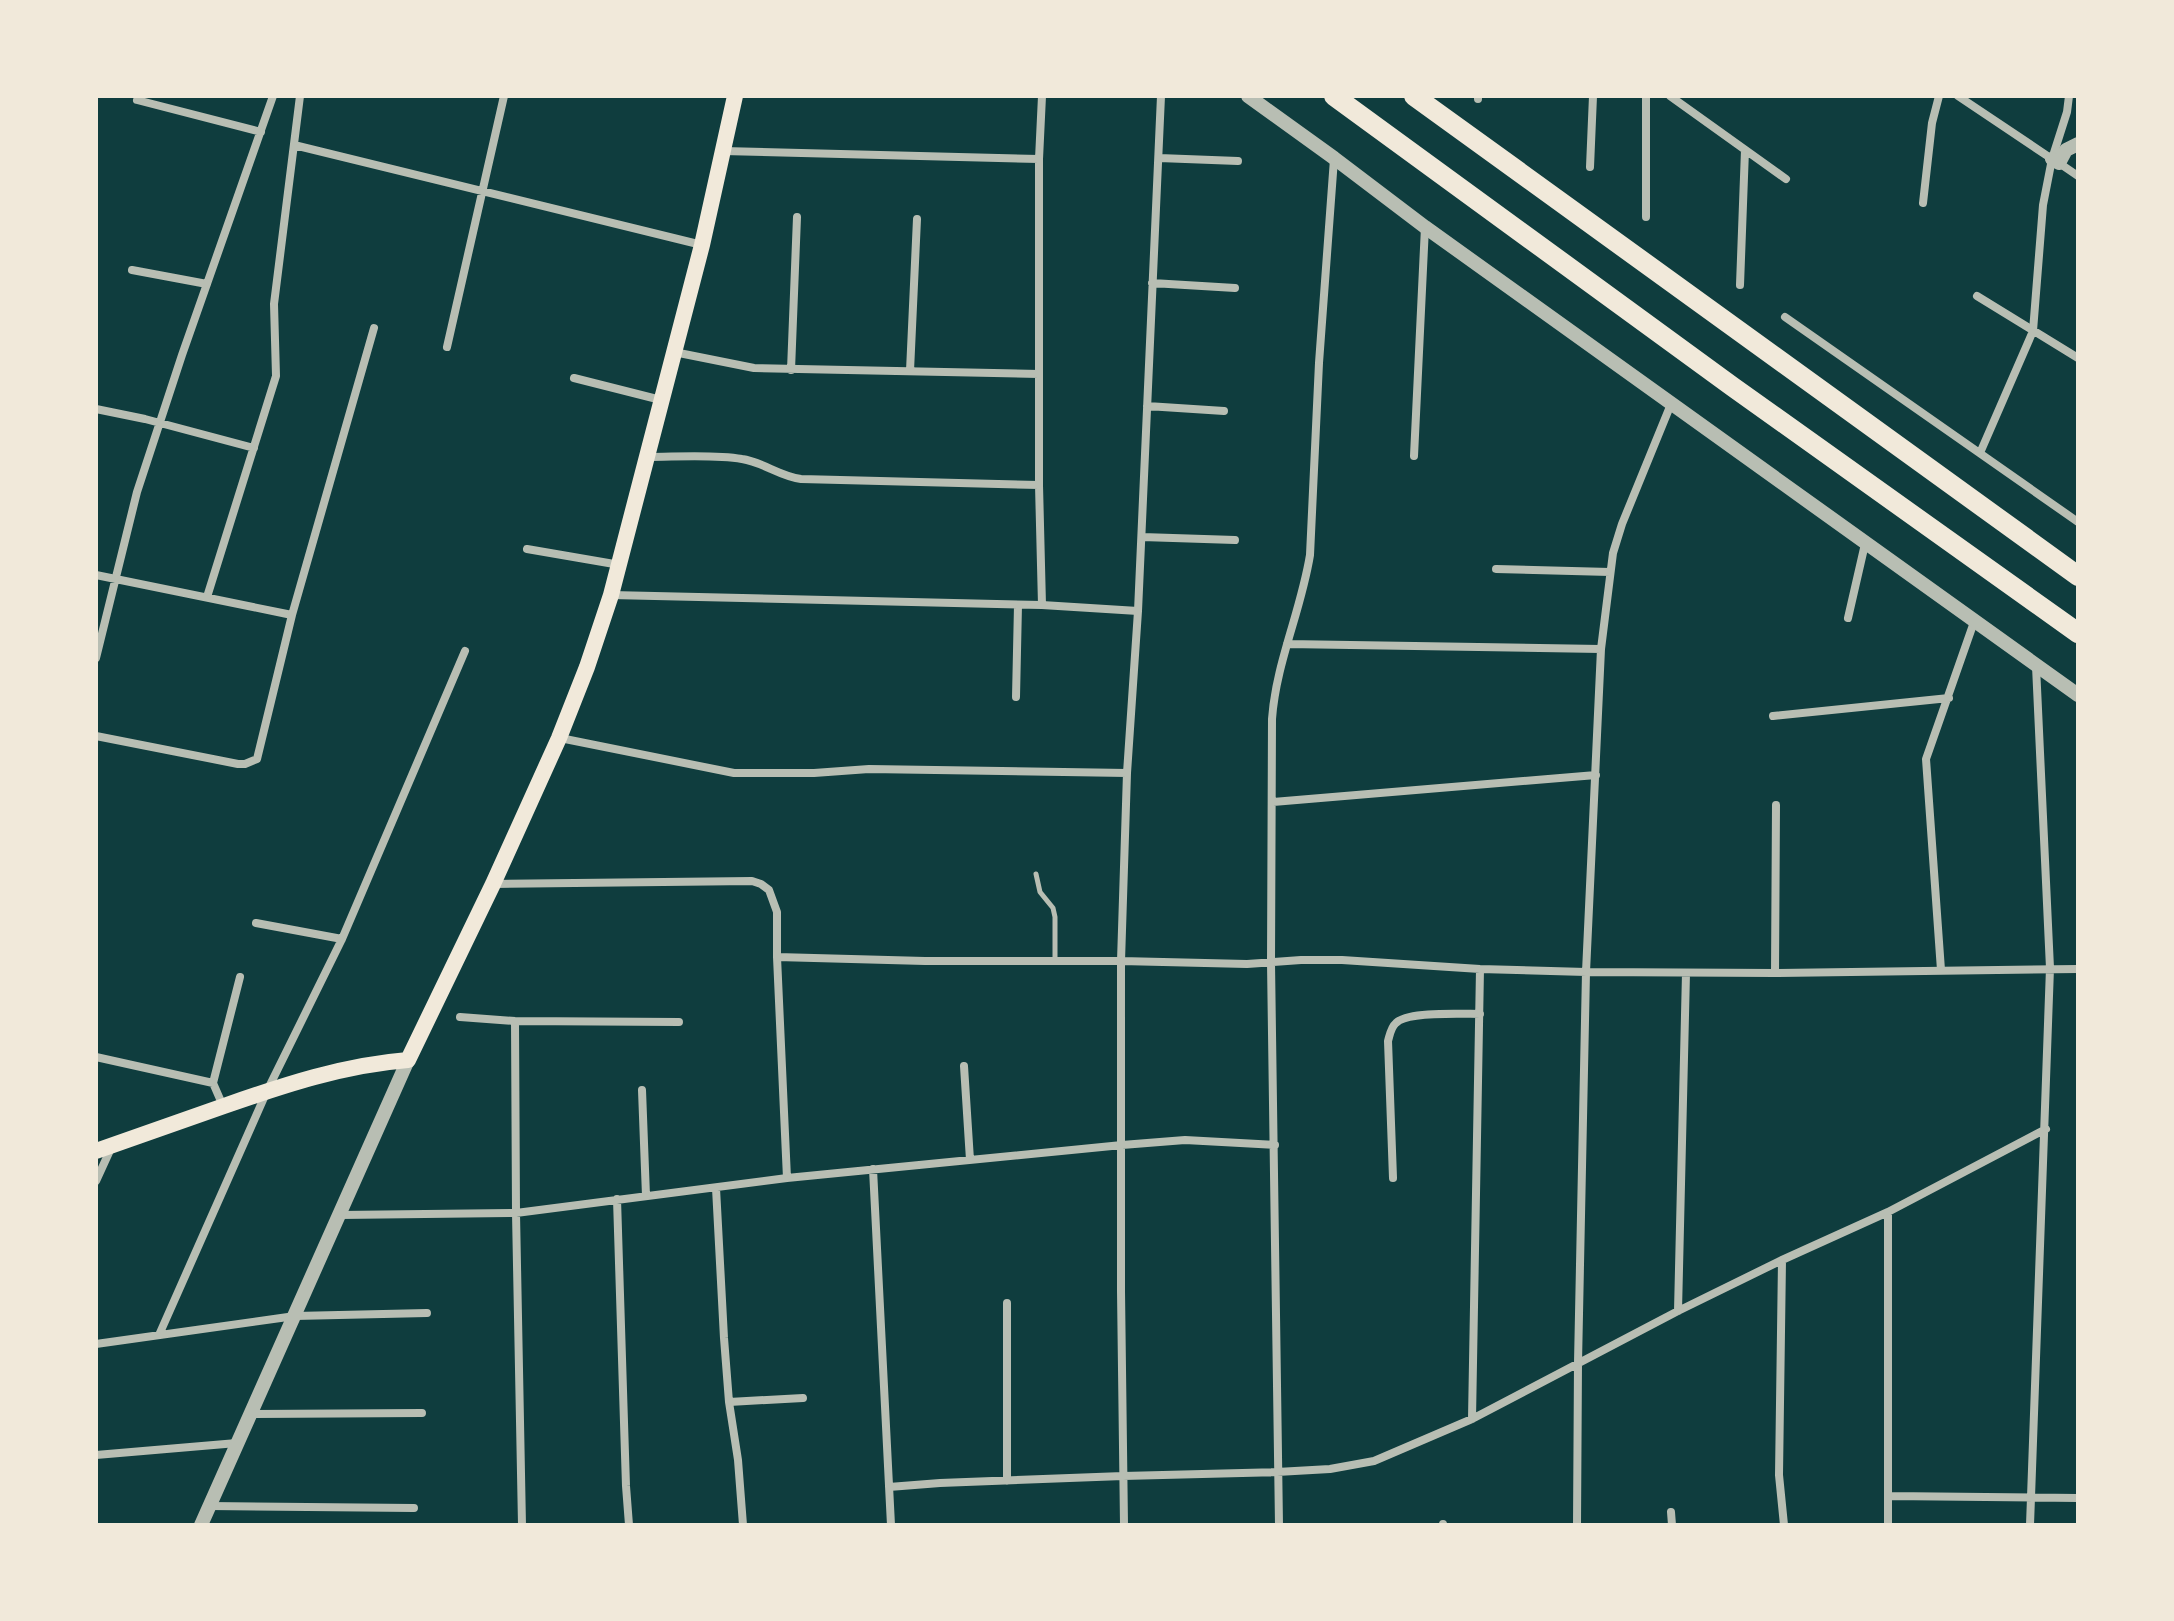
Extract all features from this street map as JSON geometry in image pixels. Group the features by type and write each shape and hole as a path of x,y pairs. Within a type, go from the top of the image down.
{"highway":[{"path":"1334,96 1733,387 2078,633"},
{"path":"1414,96 2078,576"}],"main road":[{"path":"104,1148 267,1091 329,1073 408,1060 493,884 559,738 587,667 620,565 702,245 735,96"}],"street":[{"path":"96,658 137,492 273,96"},
{"path":"207,597 276,376 274,304 300,96"},
{"path":"447,347 504,96"},
{"path":"1042,96 1039,159 1042,605"},
{"path":"1124,1525 1121,961 1127,773 1142,537 1161,96"},
{"path":"1248,96 1425,227 2078,695"},
{"path":"1590,167 1593,96"},
{"path":"1646,96 1646,217"},
{"path":"1670,96 1786,179"},
{"path":"1923,203 1932,123 1939,96"},
{"path":"1958,96 2078,176"},
{"path":"1980,453 2033,331 2043,205 2069,96"},
{"path":"137,100 261,132"},
{"path":"2055,161 2078,144"},
{"path":"294,145 702,245"},
{"path":"1740,285 1745,150"},
{"path":"723,151 1039,159"},
{"path":"1159,158 1238,161"},
{"path":"1279,1525 1271,963 1272,719 1274,691 1310,555 1319,363 1334,158"},
{"path":"791,370 797,217"},
{"path":"910,371 917,219"},
{"path":"1414,456 1425,227"},
{"path":"132,270 207,284"},
{"path":"1152,283 1235,288"},
{"path":"1977,296 2078,358"},
{"path":"1785,317 2078,522"},
{"path":"96,736 238,764 257,759 292,615 374,328"},
{"path":"673,352 754,368 1039,374"},
{"path":"574,378 661,400"},
{"path":"1577,1525 1586,972 1601,649 1613,553 1671,404"},
{"path":"1147,406 1224,411"},
{"path":"96,409 254,448"},
{"path":"646,457 738,458 801,479 1039,485"},
{"path":"1142,537 1235,540"},
{"path":"1848,618 1865,544"},
{"path":"527,549 620,565"},
{"path":"1496,569 1610,572"},
{"path":"96,575 292,615"},
{"path":"611,595 1042,605 1138,611"},
{"path":"1016,697 1018,605"},
{"path":"1941,970 1926,759 1974,622"},
{"path":"1287,644 1601,649"},
{"path":"159,1335 267,1091 342,939 465,651"},
{"path":"2030,1525 2050,968 2036,666"},
{"path":"1773,716 1949,698"},
{"path":"559,738 734,773 869,769 1127,773"},
{"path":"1273,802 1596,775"},
{"path":"1775,973 1776,805"},
{"path":"493,884 752,881 769,890 777,912 787,1178"},
{"path":"256,923 342,939"},
{"path":"777,957 1247,964 1342,960 1480,969 1686,973 2078,969"},
{"path":"1472,1419 1480,969"},
{"path":"1678,1311 1686,973"},
{"path":"224,1106 213,1083 240,977"},
{"path":"1393,1178 1388,1041 1391,1030 1395,1023 1409,1017 1480,1014"},
{"path":"460,1017 515,1021 679,1022"},
{"path":"515,1021 522,1525"},
{"path":"96,1057 213,1083"},
{"path":"201,1525 408,1060"},
{"path":"964,1066 970,1160"},
{"path":"642,1090 646,1196"},
{"path":"889,1487 1277,1472 1355,1466 1472,1419 1678,1311 1888,1212 2046,1129"},
{"path":"340,1215 516,1213 787,1178 1185,1140 1275,1145"},
{"path":"96,1181 104,1148"},
{"path":"873,1169 891,1525"},
{"path":"716,1188 729,1402 743,1525"},
{"path":"617,1199 629,1525"},
{"path":"1888,1212 1888,1525"},
{"path":"1782,1260 1779,1475 1784,1525"},
{"path":"1007,1303 1007,1481"},
{"path":"96,1344 295,1316 427,1313"},
{"path":"729,1402 803,1398"},
{"path":"250,1414 422,1413"},
{"path":"96,1455 237,1443"},
{"path":"1889,1496 2078,1498"},
{"path":"209,1506 414,1508"},
{"path":"1671,1512 1672,1525"}],"lane":[{"path":"1036,874 1040,892 1053,908 1055,917 1055,961"}]}
